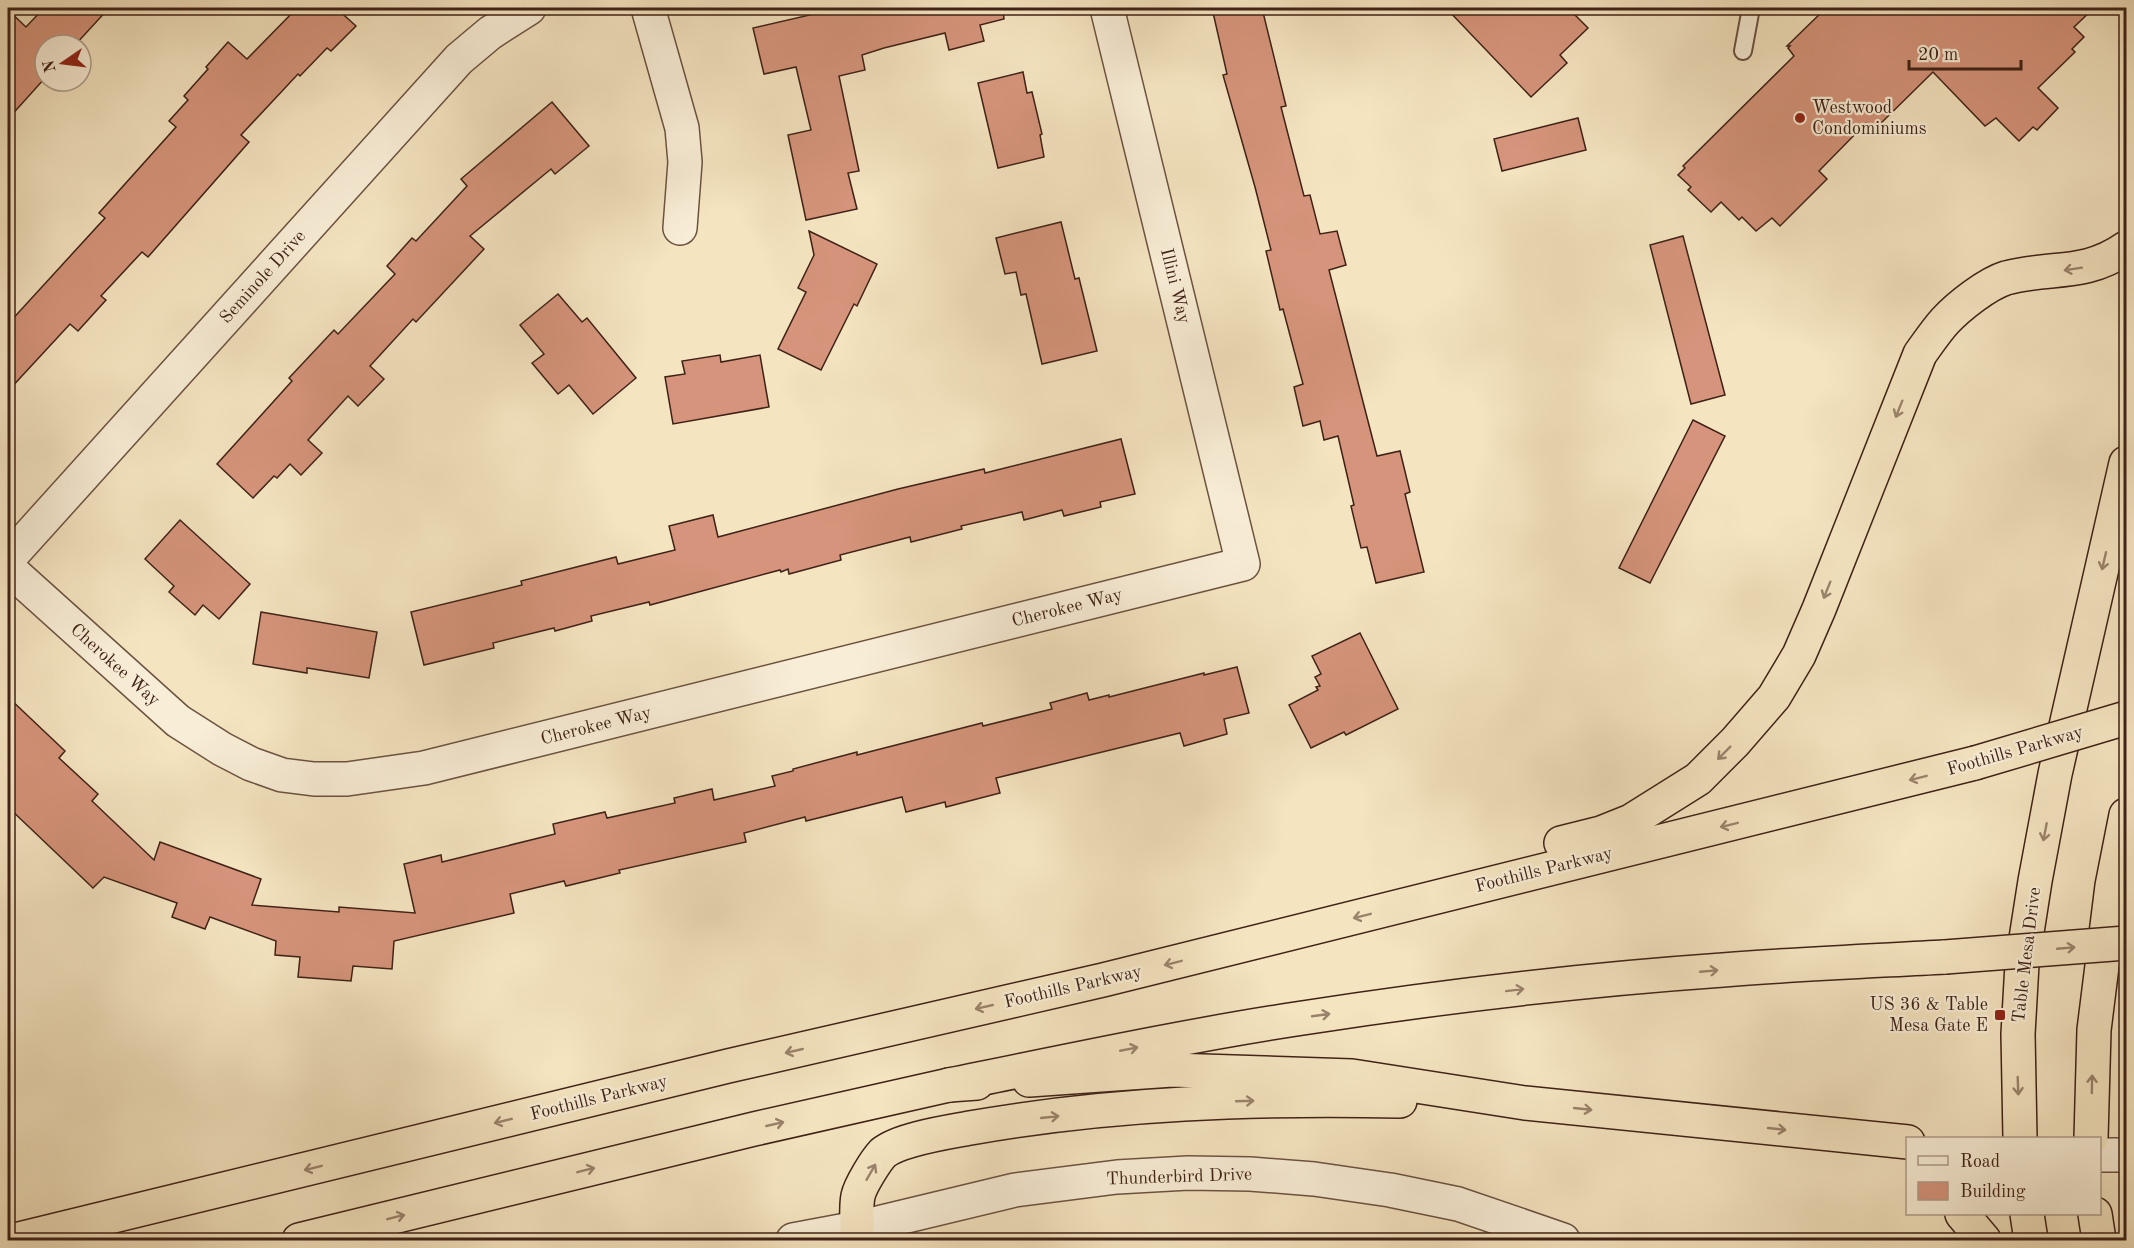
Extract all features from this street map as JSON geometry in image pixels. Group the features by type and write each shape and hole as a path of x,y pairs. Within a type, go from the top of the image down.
{"highway":[{"path":"1419,902 1500,858 1601,833 1631,822 1698,779 1735,742 1774,697 1799,655 1920,354 1945,321 1976,295 2005,279 2093,265 2112,258 2127,248"},
{"name":"Table Mesa Drive","path":"2020,1137 2018,1034 2022,964 2035,881 2055,774 2127,463"},
{"name":"Foothills Parkway","path":"15,1240 728,1066 1103,980 1419,902 1975,763 2127,718"},
{"path":"2091,1137 2094,1030 2112,886 2127,815"},
{"path":"298,1240 742,1132 948,1085 1178,1039 1296,1019 1556,985 1722,970 1945,957 2127,943"},
{"path":"948,1085 1172,1070 1352,1076 1525,1103 1906,1142"},
{"path":"859,1234 858,1195 873,1167 884,1153 903,1144 946,1132 1013,1121 1168,1105 1306,1099 1525,1103"},
{"path":"1848,1136 1906,1166"},
{"path":"1963,1215 1984,1240"},
{"path":"2027,1215 2031,1240"},
{"path":"2095,1215 2099,1240"}],"street":[{"name":"Seminole Drive","path":"8,560 459,59 490,33 529,8"},
{"path":"648,8 682,128 685,162 680,228"},
{"name":"Illini Way","path":"1107,8 1243,564"},
{"name":"Cherokee Way","path":"8,568 178,721 222,749 251,764 282,775 314,779 347,779 424,768 1243,564"},
{"path":"2101,1155 2127,1155"},
{"name":"Thunderbird Drive","path":"793,1240 859,1234 1015,1190 1117,1177 1188,1173 1250,1174 1368,1186 1458,1204 1563,1240"}],"lane":[{"path":"1743,51 1751,8"}],"building":[{"path":"44,8 109,8 86,33 33,33 33,91 8,119 8,10 26,27"},
{"path":"297,8 336,8 356,26 331,51 327,48 300,76 298,74 241,135 249,142 148,257 142,252 101,296 106,300 78,331 70,324 8,391 8,324 105,218 99,213 176,127 169,121 188,100 184,96 228,42 247,59"},
{"path":"813,8 1003,8 1004,19 980,25 984,41 949,50 945,33 862,55 865,70 839,76 859,171 848,173 857,209 806,220 788,135 811,130 796,67 764,74 753,28 814,14"},
{"path":"1212,8 1262,8 1286,106 1281,107 1304,196 1310,195 1320,234 1337,231 1346,265 1329,270 1377,456 1400,451 1410,492 1405,494 1424,572 1376,583 1367,547 1361,548 1338,436 1324,440 1320,421 1303,426 1294,387 1303,384 1283,309 1280,310 1266,251 1271,250 1223,75 1227,74"},
{"path":"1446,8 1568,8 1588,28 1560,55 1567,63 1531,97"},
{"name":"Westwood Condominiums","path":"1826,8 2094,8 2074,27 2084,37 2072,49 2075,52 2038,88 2058,108 2037,130 2033,127 2019,141 1996,118 1985,126 1933,72 1873,131 1866,123 1819,171 1827,179 1780,226 1772,218 1756,231 1742,217 1739,220 1721,202 1711,212 1688,190 1691,187 1678,175 1685,168 1683,166 1794,56 1788,48 1790,46 1787,46"},
{"path":"1023,72 1027,93 1032,92 1042,134 1040,135 1044,157 998,168 978,83"},
{"path":"552,102 589,146 555,174 551,169 470,236 484,249 416,322 413,319 370,366 384,379 358,406 348,396 308,440 322,453 301,475 290,464 277,478 274,476 253,498 217,464 292,381 289,378 334,330 338,334 395,274 387,266 412,238 416,241 467,186 461,179"},
{"path":"1578,118 1586,150 1502,171 1494,139"},
{"path":"1061,222 1075,279 1079,278 1097,351 1042,364 1026,294 1021,295 1016,272 1005,274 996,238"},
{"path":"809,231 877,264 857,306 854,304 821,370 778,349 806,292 798,288 814,255"},
{"path":"1683,236 1725,395 1691,404 1650,245"},
{"path":"558,294 582,322 587,318 636,378 593,414 569,385 558,394 532,363 544,354 520,325"},
{"path":"720,355 721,362 760,355 769,407 673,424 665,377 685,374 682,361"},
{"path":"1693,420 1725,436 1650,583 1619,568"},
{"path":"1121,439 1135,494 1100,502 1101,507 1064,516 1062,510 1024,520 1022,512 961,526 962,529 911,542 910,537 840,555 841,560 789,574 788,569 781,572 780,570 650,605 649,602 591,616 592,621 493,643 494,648 424,665 411,612 522,585 521,581 616,557 618,564 675,550 669,526 713,515 718,537 898,489 984,469 985,473"},
{"path":"180,520 250,584 219,619 203,605 195,615 169,592 174,586 145,559"},
{"path":"261,612 377,632 369,678 307,668 307,673 253,664"},
{"path":"1360,633 1398,709 1346,735 1344,732 1311,748 1289,705 1318,690 1316,687 1320,686 1315,677 1321,674 1312,656"},
{"path":"1237,667 1249,713 1224,719 1227,734 1184,746 1180,733 996,778 1000,793 946,807 945,802 906,812 902,797 806,821 805,817 744,833 746,842 619,870 620,873 566,886 564,881 510,894 514,913 394,941 392,969 353,966 351,981 298,977 300,957 275,955 276,941 210,917 205,929 172,917 177,903 104,877 93,888 8,807 8,697 65,751 59,758 98,794 92,801 154,860 160,842 261,879 252,905 339,912 339,907 415,913 404,864 441,855 442,862 555,834 553,824 605,812 607,818 675,803 674,798 712,789 714,800 775,786 772,776 857,752 857,755 982,723 983,726 1052,709 1050,703 1087,693 1089,700 1109,695 1109,697"}],"place":[{"name":"Westwood Condominiums","path":"1800,118"},
{"name":"US 36 & Table Mesa Gate E","path":"2000,1015"}]}
